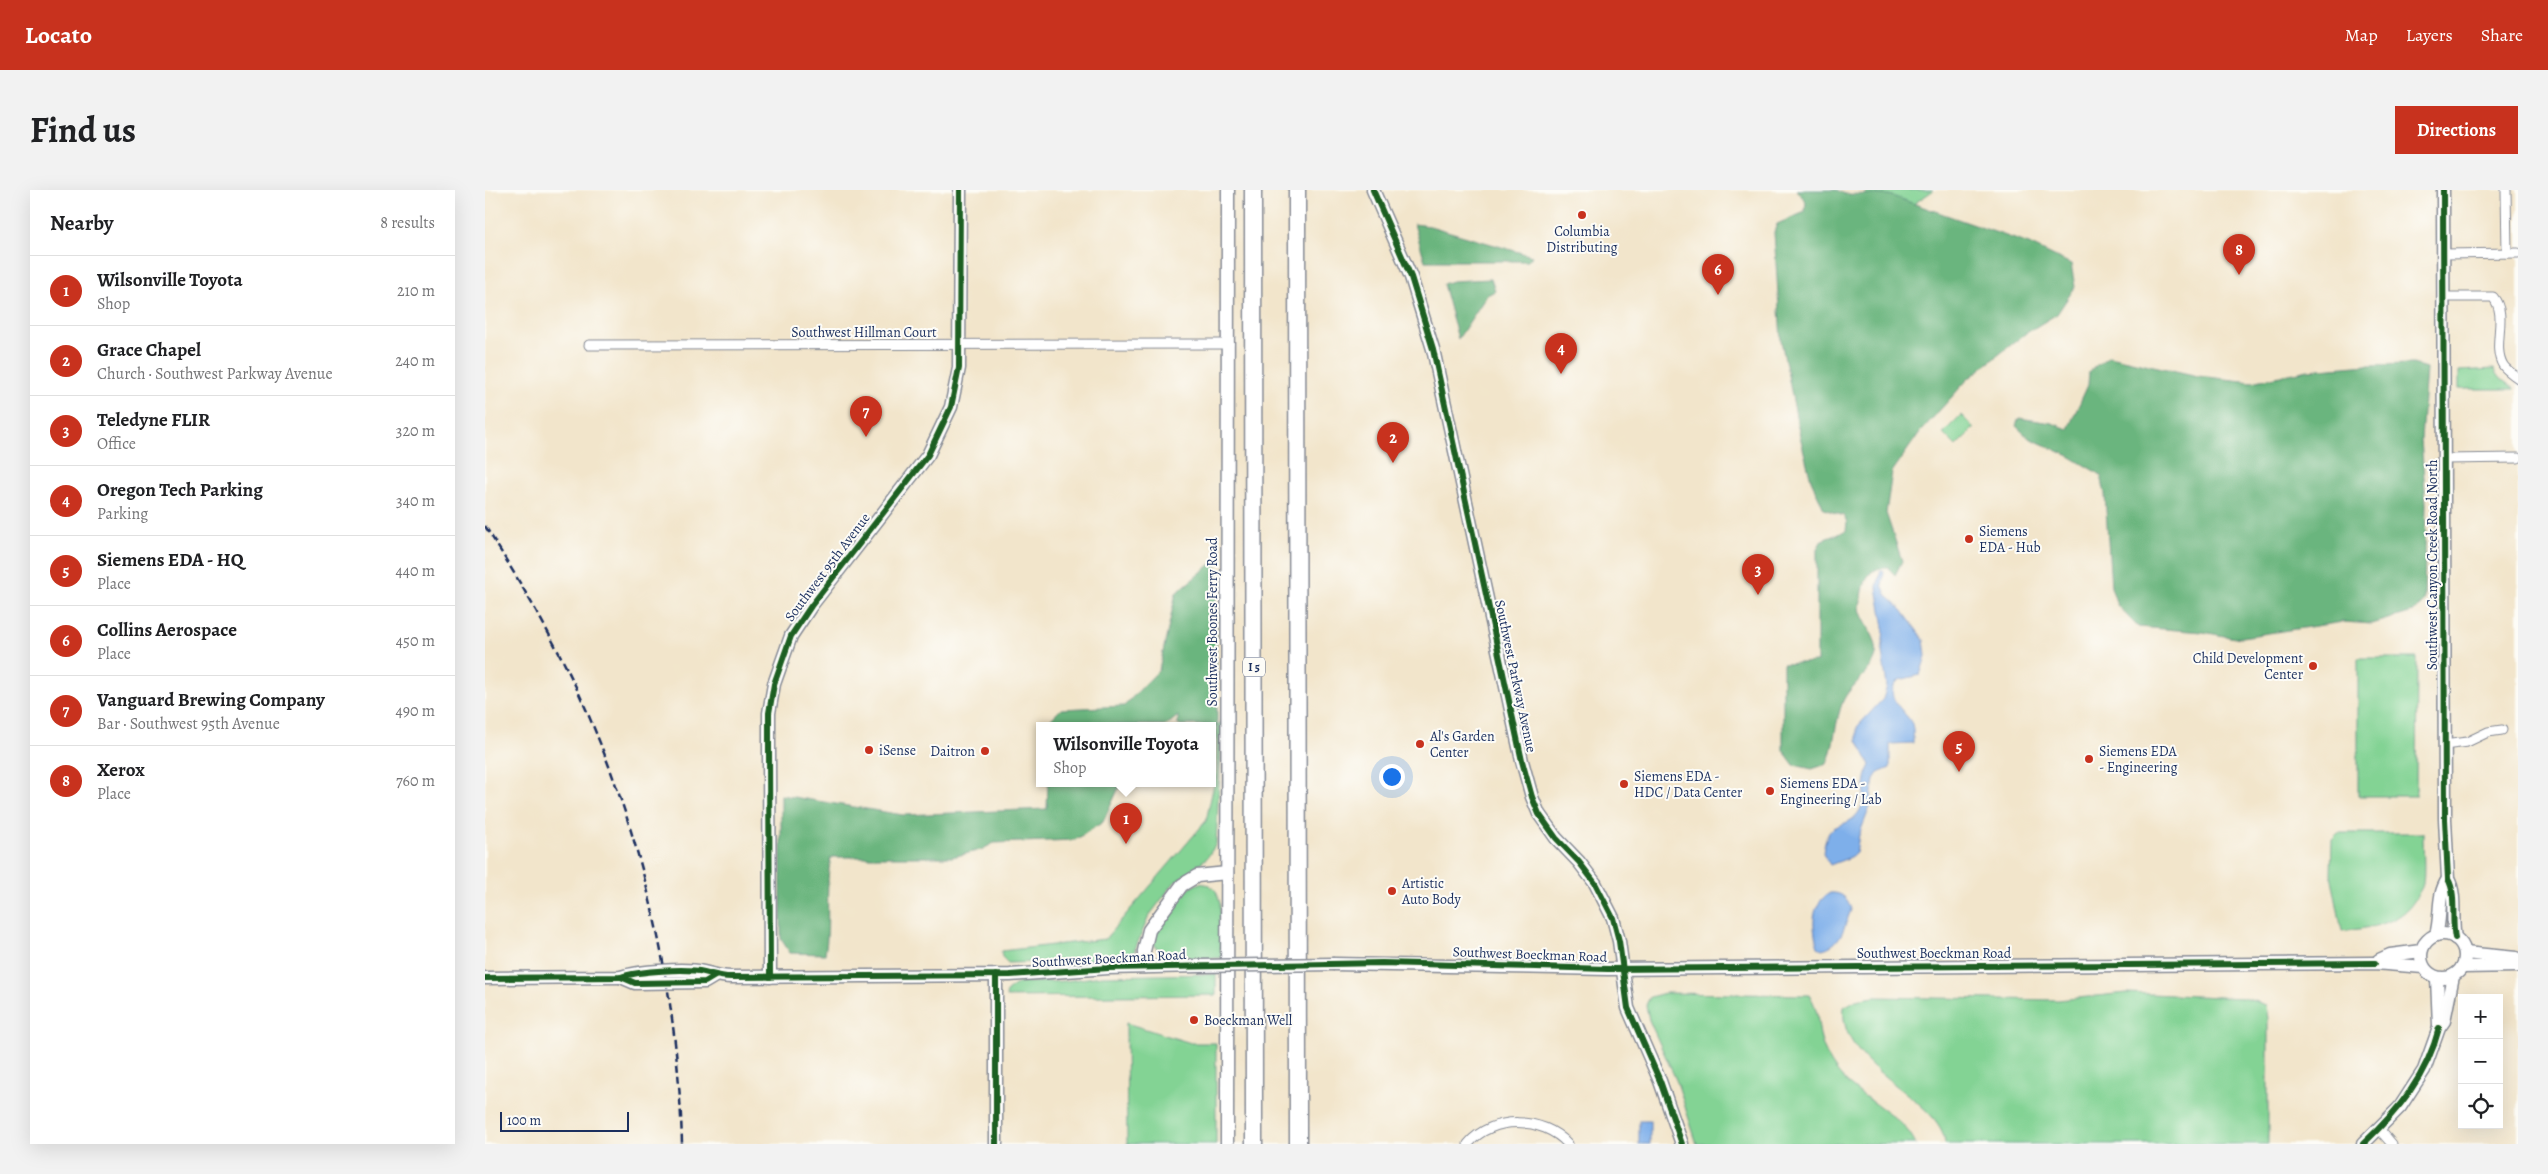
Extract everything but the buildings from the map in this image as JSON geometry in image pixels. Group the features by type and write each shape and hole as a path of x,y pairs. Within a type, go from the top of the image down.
{"highway":[{"name":"I 5","path":"1253,190 1254,1144"},
{"path":"1297,190 1298,1144"}],"main road":[{"name":"Southwest 95th Avenue","path":"770,976 769,721 774,684 779,664 791,636 803,617 933,448 944,426 953,398 959,368 960,190"},
{"name":"Southwest Boones Ferry Road","path":"1227,1144 1229,190"},
{"name":"Southwest Parkway Avenue","path":"1373,190 1411,277 1433,349 1522,761 1532,797 1548,827 1579,862 1605,901 1616,928 1630,1012 1660,1081 1682,1144"},
{"name":"Southwest Canyon Creek Road North","path":"2443,190 2444,745 2448,878 2452,886 2452,919 2455,938"},
{"path":"1143,967 1144,951 1149,930 1182,885 1197,876 1227,873"},
{"name":"Southwest Canyon Creek Road North","path":"2436,935 2439,924 2440,890 2448,878"},
{"path":"2363,1144 2379,1129 2413,1089 2435,1045 2439,1028 2437,978 2423,967 2421,952 2429,939 2443,934 2455,938 2462,944 2465,953 2457,972 2444,1021 2439,1028"},
{"name":"Southwest Boeckman Road","path":"2375,962 2390,956 2421,952"},
{"path":"2465,953 2518,958"},
{"name":"Southwest Boeckman Road","path":"485,978 621,977 635,983 686,983 705,982 715,976 995,975 1143,967 1334,964 1622,969 2375,962 2423,967"},
{"path":"2437,978 2457,972 2518,966"},
{"path":"995,975 996,1144"}],"street":[{"path":"2507,190 2507,253"},
{"path":"2443,254 2518,253"},
{"path":"2444,297 2493,297 2499,311 2501,359 2504,367 2518,378"},
{"name":"Southwest Hillman Court","path":"589,345 1229,344"},
{"path":"2444,459 2518,458"},
{"path":"2444,745 2467,742 2488,732 2502,730"},
{"path":"1468,1144 1476,1136 1495,1126 1521,1123 1549,1130 1568,1144"},
{"path":"2379,1129 2392,1144"}],"green space":[{"path":"1796,190 1837,190 1844,194 1889,195 2029,244 2071,264 2075,287 2057,314 2026,333 1968,379 1920,432 1892,472 1886,513 1902,561 1895,575 1888,568 1881,568 1872,572 1866,580 1860,608 1874,638 1876,655 1871,667 1843,701 1827,764 1812,769 1794,765 1783,750 1783,664 1817,662 1817,549 1822,540 1846,531 1847,522 1844,516 1824,509 1811,480 1800,436 1781,340 1774,232 1777,224 1805,212 1806,201"},
{"path":"1864,190 1934,190 1887,222"},
{"path":"1414,224 1430,226 1532,256 1528,261 1425,261"},
{"path":"1491,279 1495,291 1487,295 1458,339 1443,284 1452,281"},
{"path":"2109,356 2198,376 2252,382 2308,370 2368,365 2413,364 2426,368 2421,440 2426,503 2424,602 2413,612 2372,624 2343,622 2235,638 2203,632 2138,627 2117,605 2111,587 2105,494 2101,475 2069,456 2029,438 2016,426 2019,418 2052,423 2068,429 2088,385 2089,371"},
{"path":"2494,369 2501,379 2515,389 2459,389 2459,371"},
{"path":"1961,415 1974,428 1956,446 1943,433"},
{"path":"1216,560 1217,726 1216,722 1178,722 1178,716 1171,722 1048,722 1061,709 1124,706 1159,670 1176,593"},
{"path":"2358,658 2417,658 2416,796 2358,796"},
{"path":"1222,722 1216,844 1207,858 1174,883 1149,916 1133,954 1120,960 1008,963 1002,957 1001,951 1105,939 1206,821 1213,787 1216,787 1217,726"},
{"path":"1048,787 1119,787 1103,822 1075,840 994,843 981,850 952,857 831,857 828,881 827,942 825,954 790,953 781,939 781,795 903,815 1047,809"},
{"path":"2338,833 2423,833 2423,884 2410,907 2393,920 2383,924 2342,931 2331,874 2332,839"},
{"path":"1200,883 1210,885 1216,891 1220,903 1221,958 1174,958 1162,956 1154,944 1155,936 1164,917 1177,899 1193,886"},
{"path":"1216,974 1216,995 1006,997 1007,991 1018,983 1065,981 1102,976"},
{"path":"1665,993 1809,995 1816,1011 1823,1046 1834,1067 1853,1088 1899,1122 1909,1132 1916,1144 1697,1144 1677,1082 1649,1020 1646,1005 1650,997"},
{"path":"2126,993 2244,998 2266,1005 2268,1019 2268,1144 1945,1144 1940,1127 1928,1112 1891,1082 1857,1049 1846,1029 1844,1007 1856,1000 1874,997 2058,1000"},
{"path":"1126,1023 1191,1043 1216,1043 1216,1144 1127,1144"}],"water":[{"path":"1881,570 1884,572 1882,585 1887,596 1902,610 1924,640 1926,656 1920,675 1899,680 1892,692 1893,698 1912,724 1913,743 1890,744 1890,768 1878,773 1874,779 1870,807 1859,835 1856,853 1851,857 1830,865 1823,854 1828,834 1833,829 1855,817 1863,801 1866,777 1870,765 1857,740 1857,727 1883,699 1887,686 1882,652 1884,627 1877,587"},
{"path":"1830,893 1844,897 1849,903 1851,910 1838,939 1829,947 1822,949 1818,947 1816,940 1814,917 1819,903"},
{"path":"1639,1121 1650,1121 1650,1144 1639,1144"}],"railway":[{"path":"485,526 533,605 566,666 599,741 620,797 652,910 664,968 673,1026 682,1144"}],"cycle path":[{"path":"770,977 769,713 774,684 791,636 811,606 928,455 951,407 959,368 960,190"},
{"path":"1373,190 1411,277 1433,349 1522,761 1532,797 1539,814 1556,838 1579,862 1595,883 1613,918 1619,941 1628,1008 1660,1081 1682,1144"},
{"path":"2443,190 2445,819 2448,879 2453,899 2455,938"},
{"path":"485,978 621,977 639,973 674,970 696,971 731,977 1010,975 1108,968 1382,963 1608,969 2375,963"},
{"path":"996,975 996,1144"},
{"path":"621,977 635,983 705,982 715,976"},
{"path":"2363,1144 2388,1119 2410,1092 2427,1062 2439,1028"}],"place":[{"name":"Columbia Distributing","path":"1582,215"},
{"name":"Xerox","path":"2239,275"},
{"name":"Collins Aerospace","path":"1718,295"},
{"name":"Oregon Tech Parking","path":"1561,374"},
{"name":"Vanguard Brewing Company","path":"866,437"},
{"name":"Grace Chapel","path":"1393,463"},
{"name":"Siemens EDA - Hub","path":"1969,539"},
{"name":"Teledyne FLIR","path":"1758,595"},
{"name":"Child Development Center","path":"2313,666"},
{"name":"Al's Garden Center","path":"1420,744"},
{"name":"iSense","path":"869,750"},
{"name":"Daitron","path":"985,751"},
{"name":"Siemens EDA - Engineering","path":"2089,759"},
{"name":"Siemens EDA - HQ","path":"1959,772"},
{"name":"Siemens EDA - HDC / Data Center","path":"1624,784"},
{"name":"Siemens EDA - Engineering / Lab","path":"1770,791"},
{"name":"Wilsonville Toyota","path":"1126,844"},
{"name":"Artistic Auto Body","path":"1392,891"},
{"name":"Boeckman Well","path":"1194,1020"}]}
